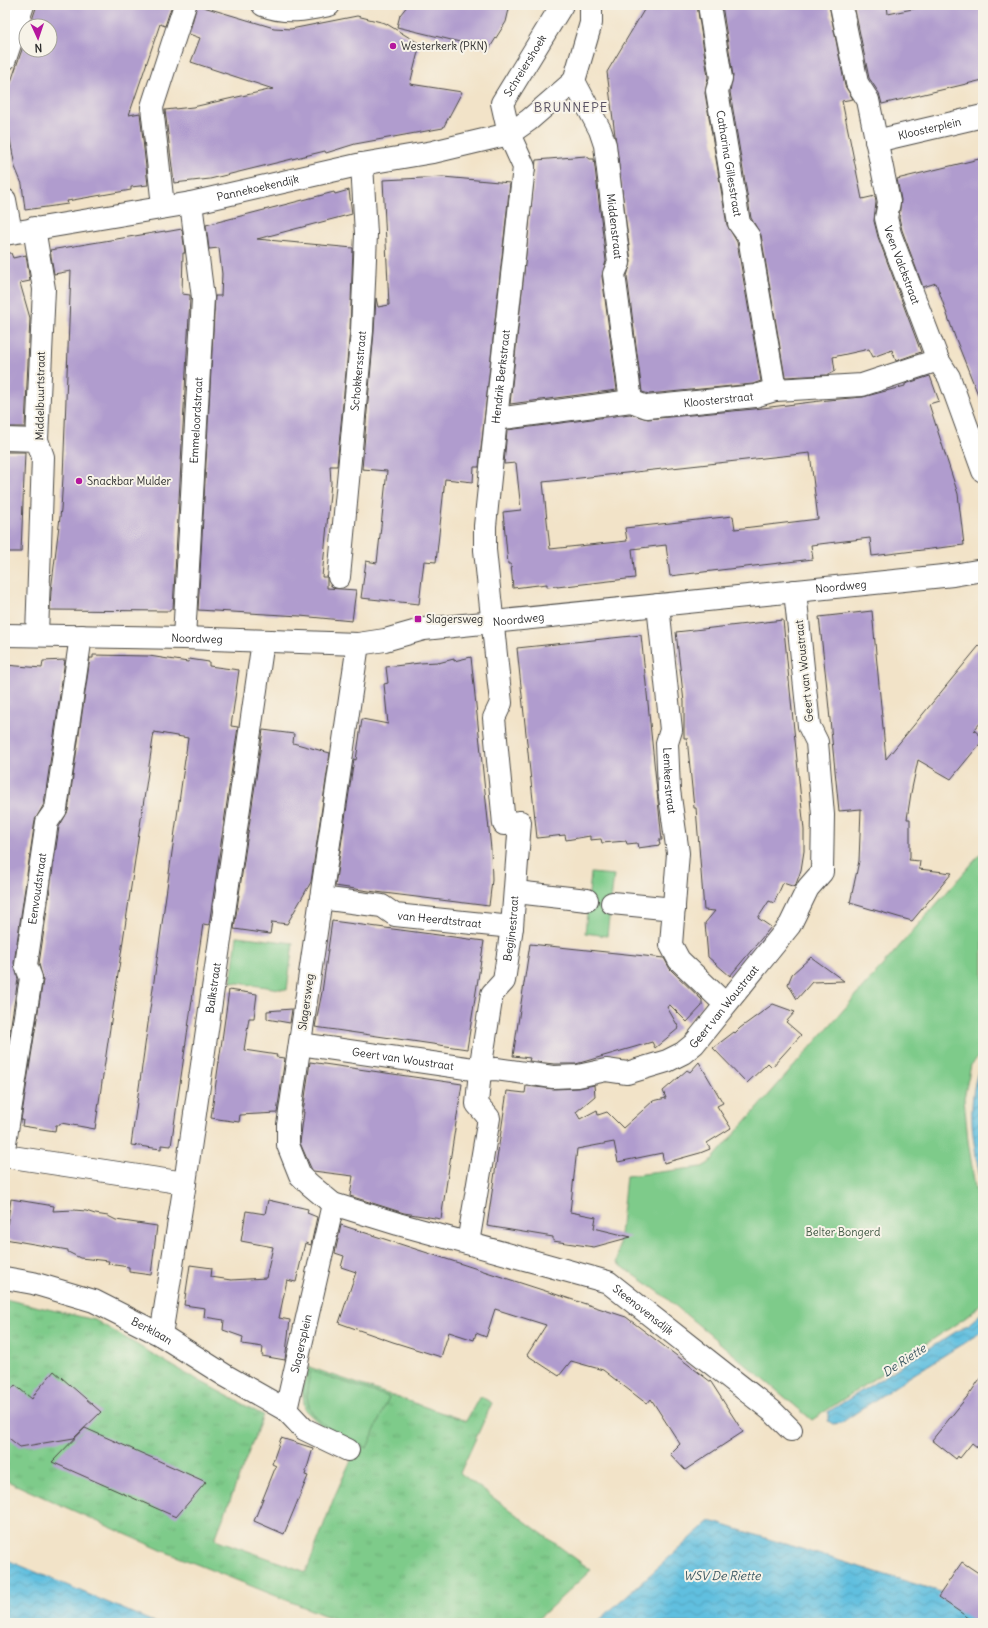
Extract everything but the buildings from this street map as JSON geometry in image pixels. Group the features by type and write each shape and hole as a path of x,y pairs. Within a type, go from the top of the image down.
{"street":[{"path":"5,58 22,5"},
{"path":"163,206 152,107 185,5"},
{"path":"263,5 273,9 289,12 329,5"},
{"name":"Schreiershoek","path":"509,134 502,103 562,5"},
{"path":"509,134 529,120 574,81 591,23 591,5"},
{"name":"Catharina Gillesstraat","path":"709,5 721,78 717,91 739,223 749,237 775,390"},
{"name":"Veen Valckstraat","path":"841,5 857,83 868,100 889,202 886,218 887,224 938,360 949,377 983,471"},
{"name":"Middenstraat","path":"574,81 600,130 606,145 619,263 614,274 631,401"},
{"name":"Kloosterplein","path":"876,141 983,116"},
{"name":"Pannekoekendijk","path":"8,233 163,206 191,203 362,164 433,152 509,134"},
{"name":"Hendrik Berkstraat","path":"493,622 485,550 485,532 524,168 509,134"},
{"name":"Schokkersstraat","path":"339,577 362,331 366,234 362,164"},
{"path":"5,200 8,233"},
{"name":"Emmeloordstraat","path":"184,638 203,298 191,203"},
{"name":"Middelbuurtstraat","path":"34,228 44,289 37,440 43,457 37,635"},
{"name":"Kloosterstraat","path":"496,419 631,401 647,407 755,396 775,390 862,385 938,360"},
{"path":"5,439 37,440"},
{"name":"Noordweg","path":"5,635 184,638 358,644 385,640 424,629 953,575 983,570"},
{"name":"Geert van Woustraat","path":"300,1044 480,1070 496,1069 553,1077 578,1076 606,1070 627,1073 667,1061 683,1053 694,1044 790,925 808,888 822,872 824,815 817,742 809,726 795,591"},
{"name":"Lemkerstraat","path":"658,605 671,730 667,743 669,790 678,853 671,945 679,960 726,1004"},
{"name":"Begijnestraat","path":"468,1242 489,1118 477,1104 480,1070 492,994 504,981 516,892 520,822 504,824 494,718 501,703 493,622"},
{"name":"Eenvoudstraat","path":"5,1143 31,978 26,965 47,822 56,810 81,636"},
{"name":"Balkstraat","path":"161,1335 185,1183 263,641"},
{"name":"Slagersweg","path":"358,644 288,1125 288,1145 300,1175 333,1204 398,1224 468,1242"},
{"path":"516,892 587,900"},
{"name":"van Heerdtstraat","path":"321,898 382,906 395,915 512,927"},
{"path":"612,903 674,909"},
{"path":"5,1156 185,1183"},
{"name":"Slagersplein","path":"286,1410 333,1204"},
{"name":"Steenovensdijk","path":"468,1242 608,1282 772,1412 792,1430"},
{"name":"Berklaan","path":"5,1278 33,1283 94,1301 161,1335 226,1376 286,1410"},
{"path":"286,1410 304,1429 348,1450"}],"green space":[{"name":"Belter Bongerd","path":"983,851 983,1053 971,1065 964,1098 968,1141 983,1240 983,1301 971,1314 812,1420 659,1292 617,1263 626,1176 702,1167 709,1163"},
{"path":"591,873 614,875 607,936 585,933"},
{"path":"237,936 293,943 287,990 231,982"},
{"path":"5,1299 95,1320 183,1372 263,1415 215,1539 306,1572 335,1495 356,1449 329,1433 305,1410 302,1389 309,1367 466,1421 480,1396 492,1403 460,1473 591,1570 534,1623 344,1623 161,1550 5,1480"},
{"path":"311,1371 389,1397 367,1448 339,1434 321,1422 314,1415 309,1406 307,1396 307,1387"}],"water":[{"path":"983,1063 983,1192 973,1138 972,1110 975,1083"},
{"path":"983,1312 983,1331 903,1381 841,1423 833,1424 828,1421 828,1412 970,1323"},
{"name":"WSV De Riette","path":"710,1521 941,1592 983,1621 983,1623 596,1623"},
{"path":"5,1559 156,1623 5,1623"}],"place":[{"name":"Westerkerk (PKN)","path":"393,46"},
{"name":"Snackbar Mulder","path":"79,481"},
{"name":"Slagersweg","path":"418,619"}],"district":[{"name":"BRUNNEPE","path":"571,107"}],"water label":[{"name":"De Riette","path":"904,1360"}]}
